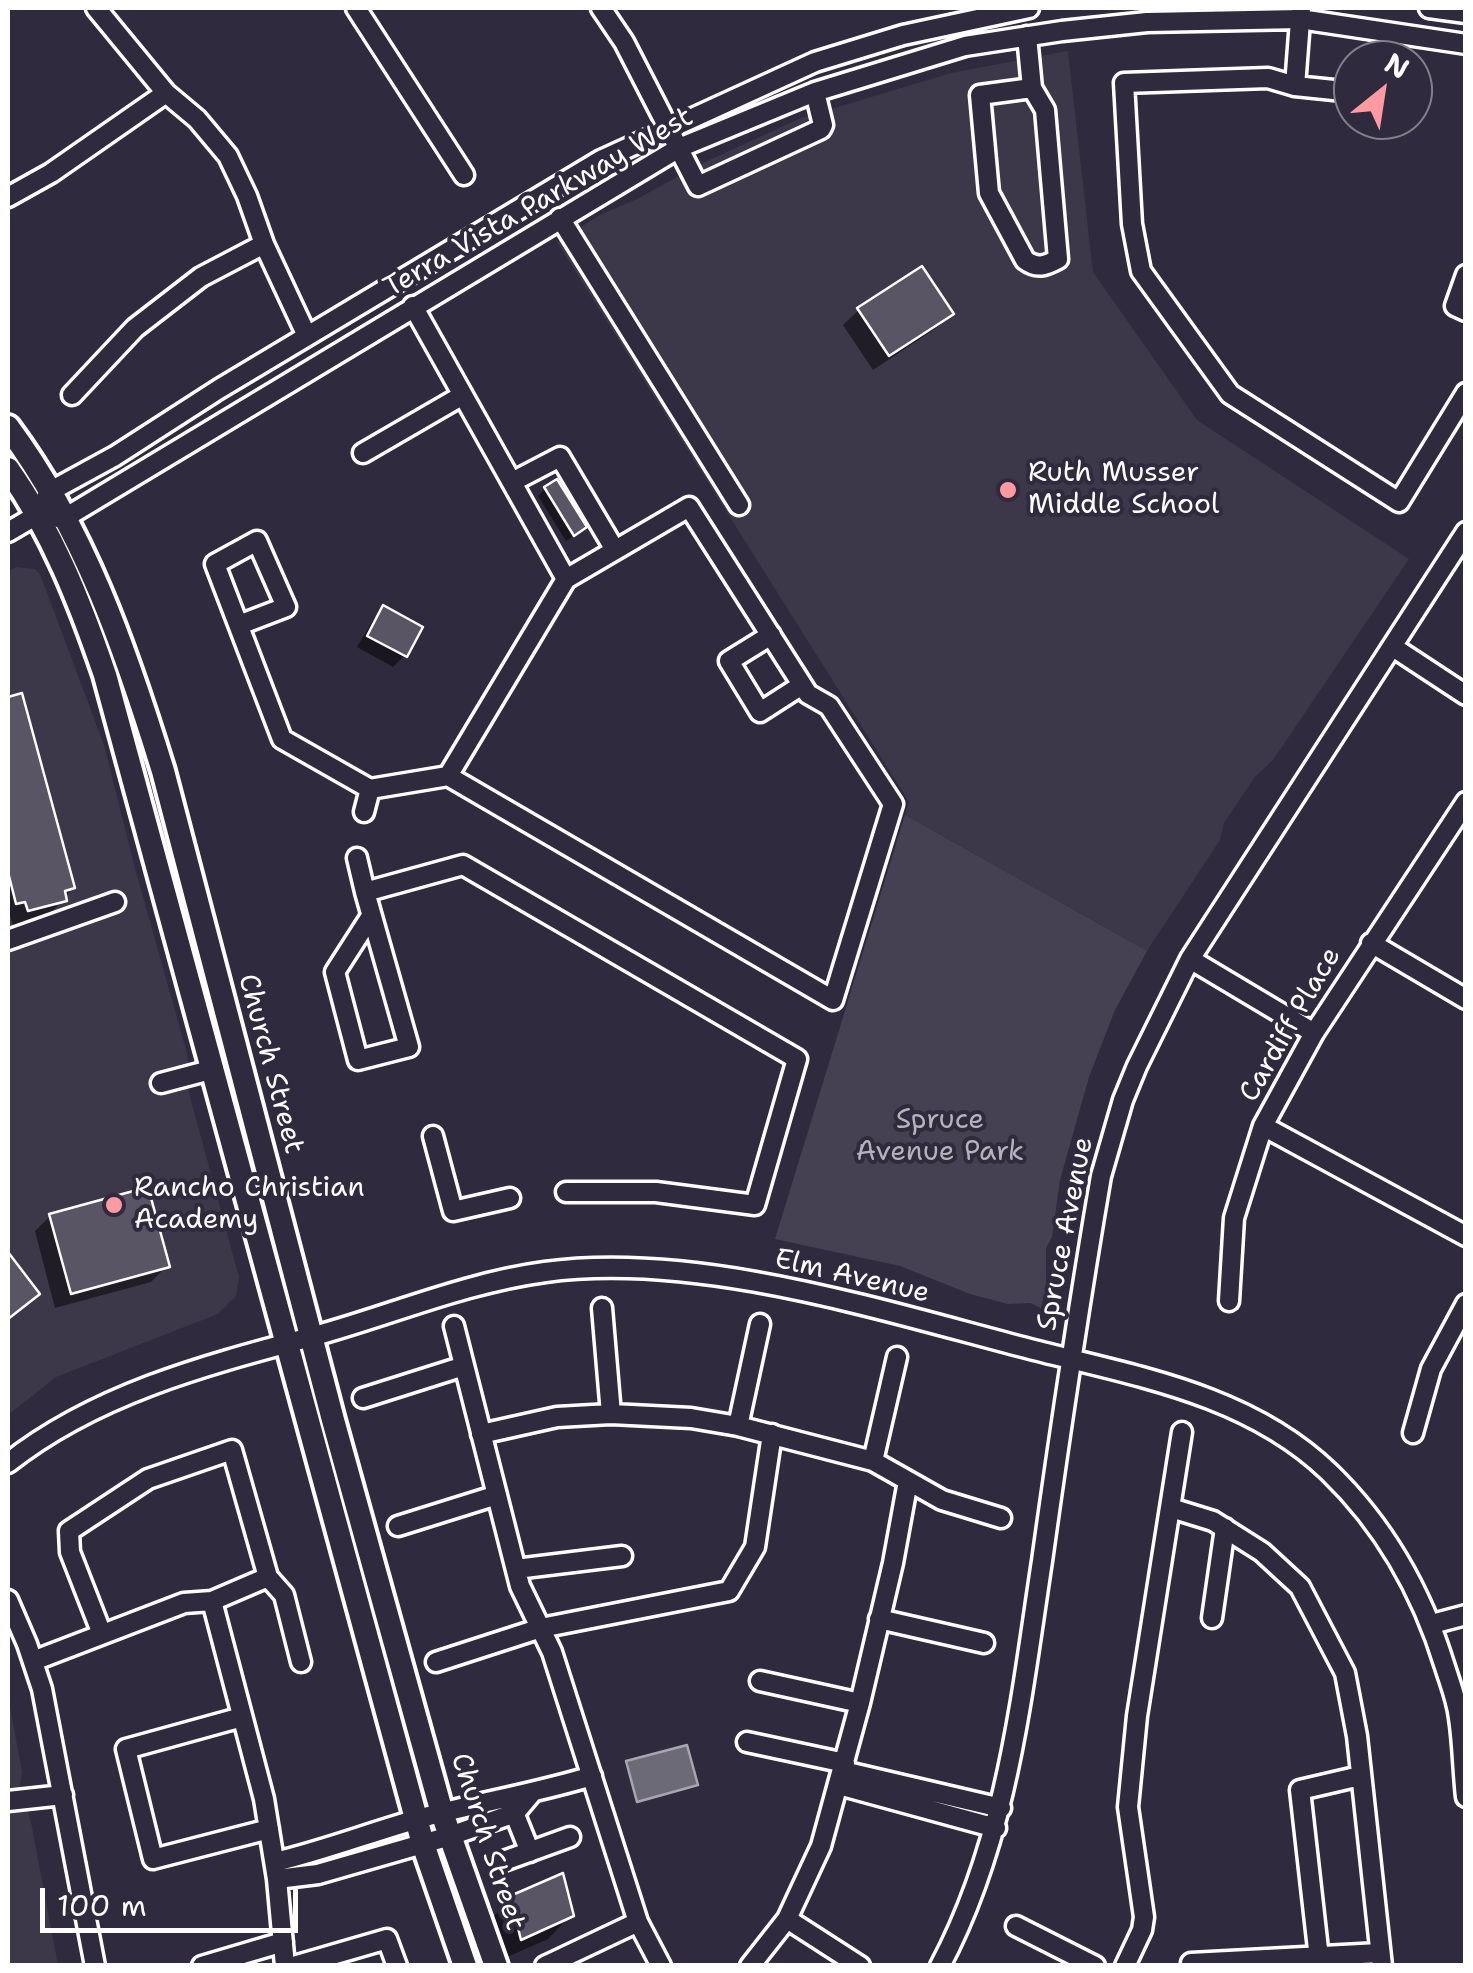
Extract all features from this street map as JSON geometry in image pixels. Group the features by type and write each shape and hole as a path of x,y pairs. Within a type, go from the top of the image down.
{"main road":[{"name":"Church Street","path":"8,427 31,458 106,602 131,666 158,754 442,1812 496,1966"},
{"name":"Church Street","path":"8,468 37,515 86,620 106,674 416,1820 465,1966"}],"street":[{"path":"96,8 166,93 196,119 228,156 306,336"},
{"path":"601,8 624,42 696,183 704,186 821,129 815,92"},
{"name":"Terra Vista Parkway West","path":"49,492 116,456 306,336 571,178 668,127 815,62 903,34 1028,8"},
{"path":"1429,8 1466,13"},
{"path":"366,11 464,175"},
{"path":"1295,86 1301,14"},
{"name":"Terra Vista Parkway West","path":"63,519 679,148 815,92 965,46 1147,22 1301,14 1466,44"},
{"path":"1027,36 1032,88 1046,110 1058,259 1044,266 1033,266 1024,260 989,193 980,95 1032,88"},
{"path":"1333,90 1268,78 1124,83 1132,224 1141,271 1230,394 1399,502 1463,404"},
{"path":"8,197 51,173 166,93"},
{"path":"560,218 738,505"},
{"path":"72,395 135,328 201,278 264,244"},
{"path":"1466,275 1456,306 1466,312"},
{"path":"413,306 566,579"},
{"path":"363,453 463,395"},
{"path":"512,482 560,457 615,550"},
{"path":"8,532 37,515 49,492"},
{"path":"239,626 286,607 257,541 215,564 282,739 370,789 448,776 833,1000 892,804 829,706 802,686 690,507 566,579 448,776"},
{"path":"37,515 63,519"},
{"name":"Spruce Avenue","path":"940,1966 966,1910 1001,1808 1100,1176 1112,1132 1137,1066 1190,958 1466,532"},
{"path":"770,636 728,661 760,712 802,686"},
{"path":"1393,647 1466,695"},
{"path":"364,812 370,789"},
{"name":"Cardiff Place","path":"1229,1301 1234,1218 1262,1126 1314,1033 1466,802"},
{"path":"357,858 409,1046 358,1060 335,972 371,916"},
{"path":"365,892 463,865 797,1059 755,1204 656,1192 566,1192"},
{"path":"9,934 114,902"},
{"path":"1371,943 1466,999"},
{"path":"1190,958 1314,1033"},
{"path":"161,1084 214,1069"},
{"path":"1262,1126 1466,1236"},
{"path":"433,1136 452,1211 510,1198"},
{"name":"Elm Avenue","path":"8,1464 63,1426 135,1390 459,1291 545,1272 610,1269 714,1276 884,1311 1208,1396 1266,1425 1326,1470 1364,1511 1406,1568 1432,1624 1459,1713 1466,1797"},
{"path":"1413,1433 1432,1369 1466,1304"},
{"path":"602,1308 612,1414"},
{"path":"738,1426 760,1324"},
{"path":"454,1326 520,1586 552,1652 638,1922 662,1966"},
{"path":"874,1460 897,1357"},
{"path":"363,1398 464,1366"},
{"path":"481,1434 557,1417 612,1414 691,1418 874,1460 942,1500 1001,1518"},
{"path":"1125,1966 1144,1917 1128,1807 1137,1716 1182,1432"},
{"path":"436,1662 540,1628 730,1590 755,1547 772,1434"},
{"path":"102,1634 70,1552 69,1531 148,1479 232,1450 268,1577 284,1595 301,1662"},
{"path":"750,1966 787,1919 822,1846 860,1703 908,1480"},
{"path":"398,1526 497,1495"},
{"path":"1171,1508 1213,1521 1262,1552 1300,1588 1345,1672 1381,1959 1191,1963"},
{"path":"1212,1618 1225,1528"},
{"path":"516,1569 622,1556"},
{"path":"33,1661 184,1602 212,1601 268,1577"},
{"path":"8,1600 42,1689 95,1966"},
{"path":"212,1601 269,1829 286,1966"},
{"path":"1432,1624 1466,1614"},
{"path":"879,1620 984,1643"},
{"path":"760,1681 860,1703"},
{"path":"242,1717 126,1749 153,1859 269,1829"},
{"path":"747,1742 996,1828"},
{"path":"842,1773 1001,1808"},
{"path":"276,1870 318,1874 450,1836 531,1794 592,1776"},
{"path":"1320,1958 1300,1790 1360,1776"},
{"path":"8,1802 63,1795"},
{"path":"276,1870 442,1812 511,1804"},
{"path":"511,1804 530,1852"},
{"path":"500,1862 570,1837"},
{"path":"787,1919 860,1966"},
{"path":"545,1966 638,1922"},
{"path":"1016,1926 1095,1966"},
{"path":"294,1966 387,1939 398,1966"},
{"path":"202,1966 282,1942"}],"shaded area":[{"name":"Ruth Musser Middle School","path":"1068,51 1093,272 1197,420 1409,559 1273,760 1255,777 1224,823 1220,840 1147,951 905,815 909,802 557,242 600,215 801,118 951,73"},
{"path":"17,567 35,569 40,574 104,745 187,1053 191,1079 186,1082 239,1277 236,1296 218,1314 56,1377 8,1415 8,571"},
{"path":"8,1696 22,1772 20,1784 58,1965 8,1965"},
{"path":"687,1745 698,1785 637,1802 626,1761"}],"green space":[{"name":"Spruce Avenue Park","path":"905,815 1147,951 1115,1010 1089,1077 1060,1180 1052,1237 1046,1248 1046,1288 1041,1308 970,1294 900,1266 775,1239"}],"building":[{"path":"922,266 954,314 889,356 857,308"},
{"path":"557,479 587,527 574,536 544,487"},
{"path":"383,605 423,627 407,657 367,636"},
{"path":"22,693 75,888 65,891 67,901 28,911 25,902 16,904 8,872 8,697"},
{"path":"148,1187 170,1267 71,1294 49,1214"},
{"path":"8,1252 40,1294 8,1319"},
{"path":"563,1873 574,1916 521,1940 510,1896"}],"place":[{"name":"Ruth Musser Middle School","path":"1008,490"},
{"name":"Rancho Christian Academy","path":"114,1205"}]}
